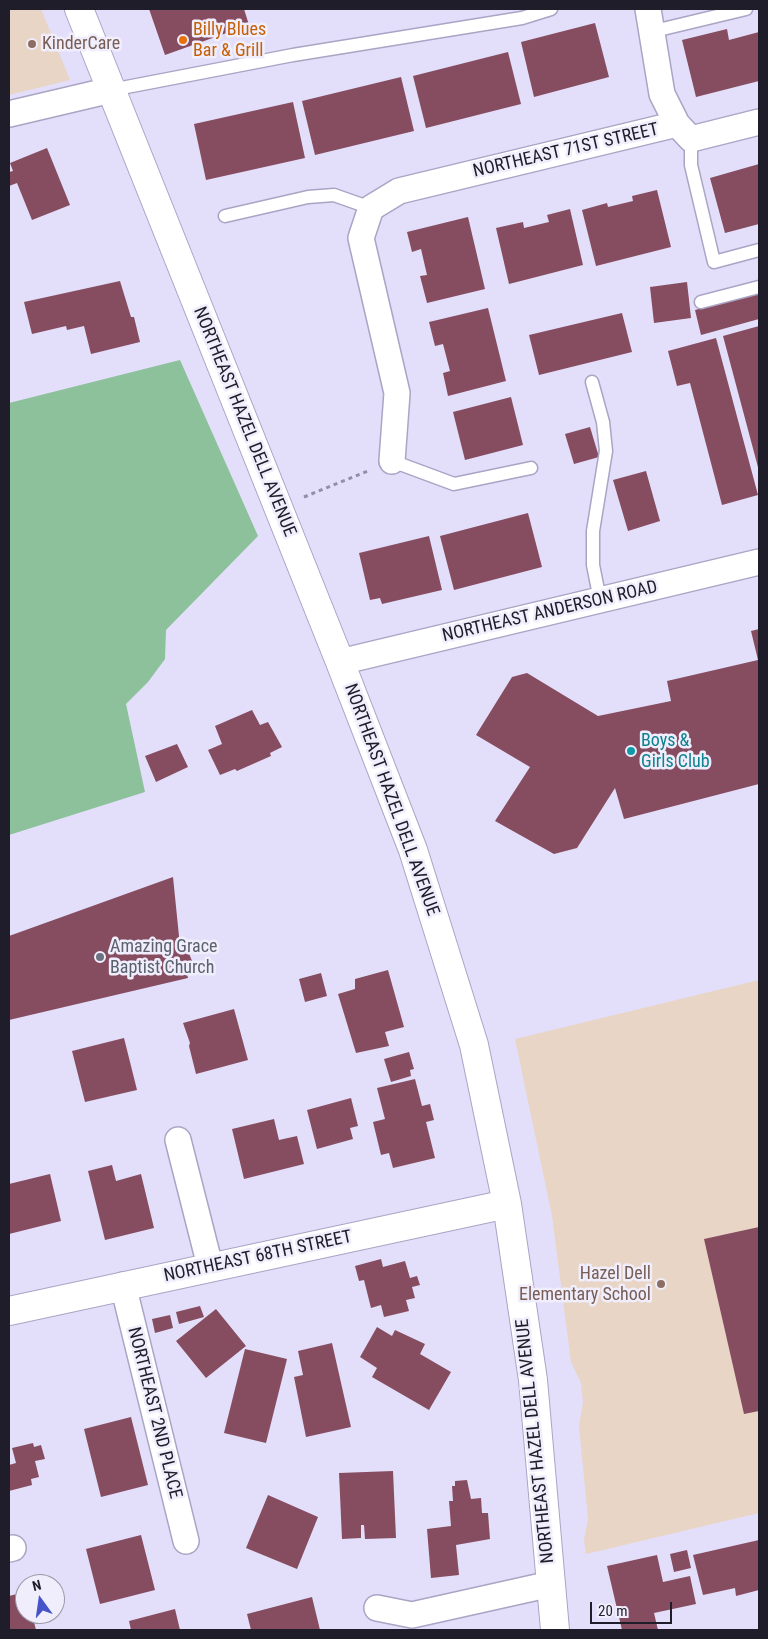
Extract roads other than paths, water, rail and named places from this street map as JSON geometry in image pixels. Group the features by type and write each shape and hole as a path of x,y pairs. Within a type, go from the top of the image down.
{"main road":[{"name":"NORTHEAST HAZEL DELL AVENUE","path":"79,9 414,850 474,1045 507,1204 533,1380 555,1630"},
{"name":"NORTHEAST 68TH STREET","path":"9,1311 210,1266 507,1204"}],"street":[{"path":"649,20 662,94 684,132"},
{"path":"9,114 112,90"},
{"name":"NORTHEAST 71ST STREET","path":"371,208 399,191 684,132 759,122"},
{"path":"371,208 361,238 397,393 392,461"},
{"name":"NORTHEAST ANDERSON ROAD","path":"340,662 759,562"},
{"path":"178,1140 210,1266"},
{"name":"NORTHEAST 2ND PLACE","path":"123,1285 186,1541"},
{"path":"377,1608 412,1615 552,1584"}],"lane":[{"path":"112,90 293,55 513,20 551,9"},
{"path":"649,20 746,9"},
{"path":"684,132 714,262 759,250"},
{"path":"225,216 308,197 334,195 371,208"},
{"path":"701,302 759,287"},
{"path":"592,382 603,422 606,451 593,531 594,565 600,600"},
{"path":"392,461 454,484 531,468"}],"place":[{"name":"Billy Blues Bar & Grill","path":"183,40"},
{"name":"KinderCare","path":"32,44"},
{"name":"Boys & Girls Club","path":"631,751"},
{"name":"Amazing Grace Baptist Church","path":"100,957"},
{"name":"Hazel Dell Elementary School","path":"661,1284"}]}
